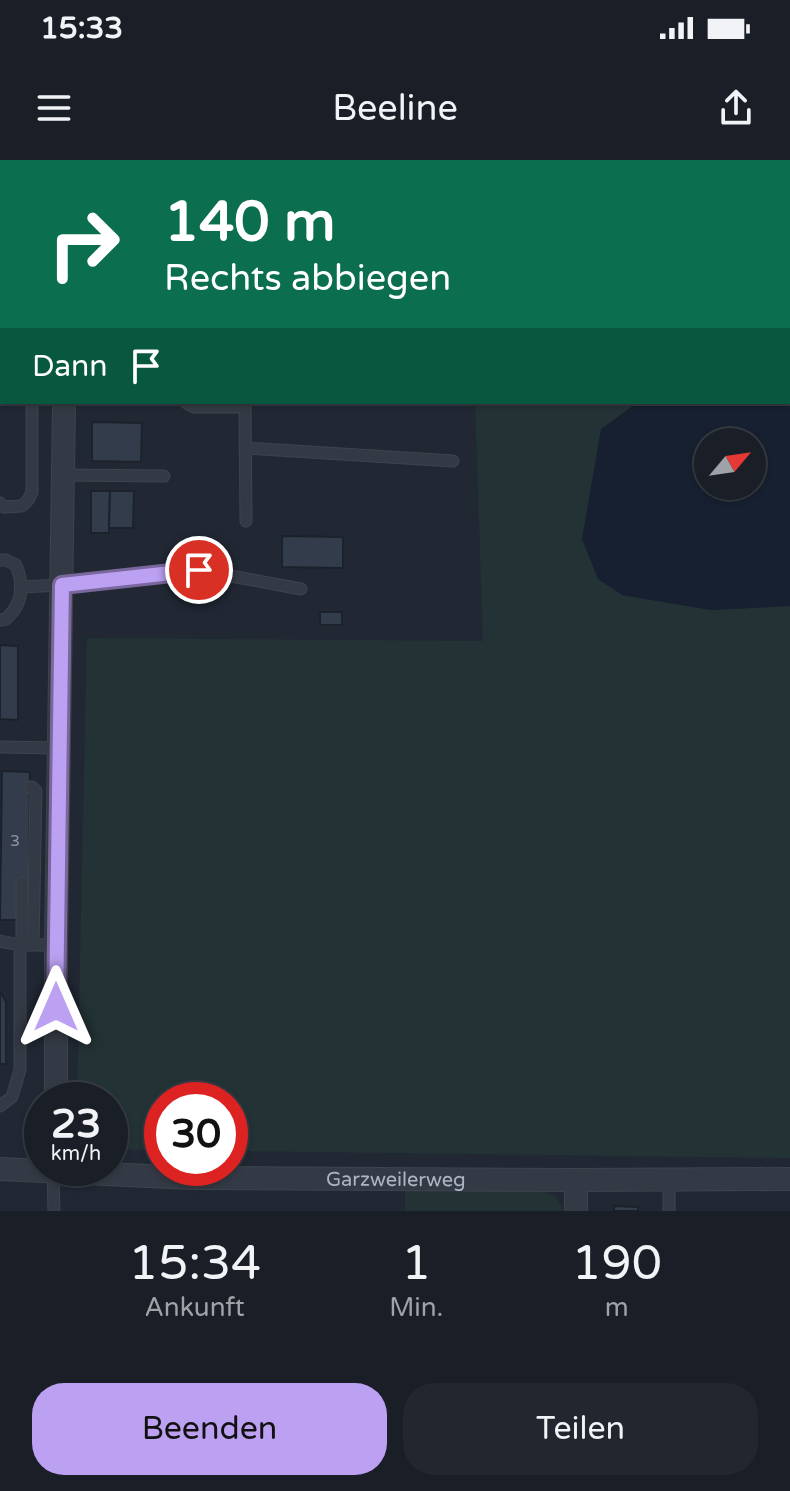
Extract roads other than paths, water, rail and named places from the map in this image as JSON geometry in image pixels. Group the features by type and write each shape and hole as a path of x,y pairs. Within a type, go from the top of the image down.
{"street":[{"path":"53,1082 33,945 59,748 64,404"},
{"name":"Garzweilerweg","path":"0,1169 24,1170"},
{"name":"Garzweilerweg","path":"128,1175 191,1178 790,1179"},
{"path":"576,1180 576,1211"}],"lane":[{"path":"1,505 22,506 32,492 32,404"},
{"path":"189,404 194,407 245,407 246,521"},
{"path":"245,448 453,461"},
{"path":"63,475 164,476"},
{"path":"0,560 16,565 21,577 20,599 15,612 0,620"},
{"path":"20,587 199,570 301,589"},
{"path":"0,747 59,748"},
{"path":"0,1106 12,1097 20,1070 33,945 36,791 30,787"},
{"path":"22,883 33,945"},
{"path":"0,941 33,945"},
{"path":"669,1179 669,1211"},
{"path":"54,1211 55,1186"}],"water":[{"path":"634,404 790,404 790,606 711,610 622,595 598,579 582,539 601,429"}]}
